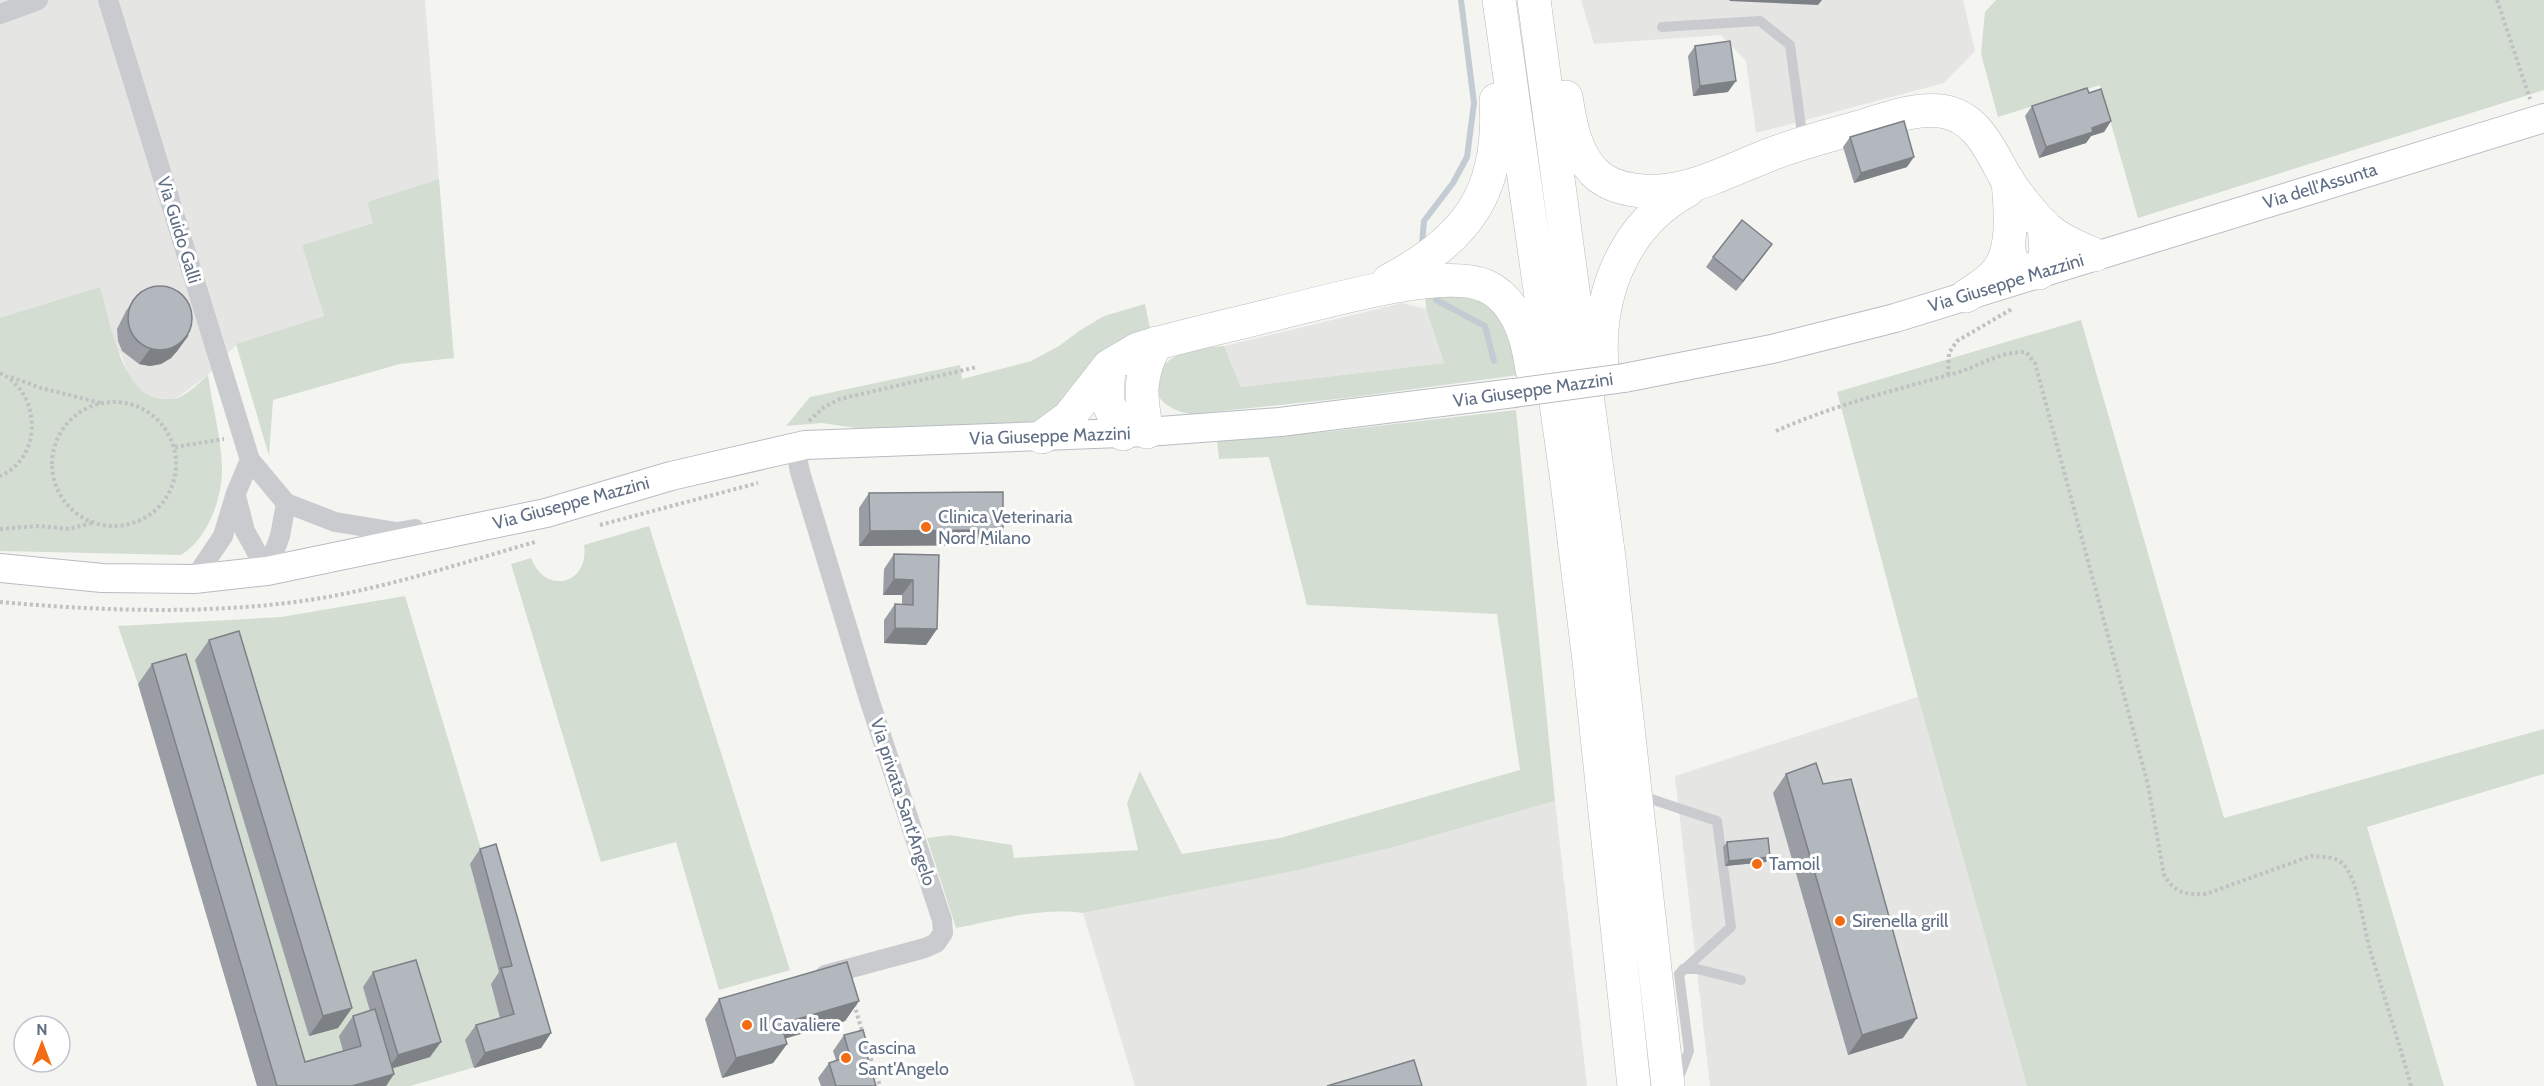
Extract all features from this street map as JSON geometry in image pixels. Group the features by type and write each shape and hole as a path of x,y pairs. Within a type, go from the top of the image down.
{"highway":[{"path":"1368,292 1414,268 1442,248 1458,233 1482,196 1490,173 1497,134 1496,98 1486,13 1488,0"},
{"path":"1499,0 1566,474 1590,673 1634,1086"},
{"path":"1534,0 1609,558 1668,1086"},
{"path":"1544,0 1557,38 1574,134 1586,162 1596,174 1612,184 1633,190 1654,192 1676,189 1803,144 1908,114 1941,111 1960,116 1976,128 2008,180 2044,225 2066,242 2096,255"},
{"path":"1609,558 1612,457 1601,358 1606,305 1613,279 1624,253 1637,232 1654,212 1670,200 1708,179"},
{"path":"2008,180 2010,200 2008,246 2011,259 2028,277 2046,253 2044,225"},
{"path":"1966,296 1987,282 1999,270 2008,246"},
{"path":"1042,437 1069,417 1109,366 1124,355 1156,343 1368,292 1439,280 1458,280 1486,287 1500,297 1513,311 1523,329 1528,345 1546,462 1566,474"},
{"path":"1135,433 1142,376 1156,343"},
{"path":"1109,366 1107,401 1135,433"}],"street":[{"path":"0,14 38,0"},
{"name":"Via Guido Galli","path":"108,0 250,460 286,503 335,522 397,532 470,519 546,513"},
{"name":"Via dell'Assunta","path":"2096,255 2537,109"},
{"name":"Via Giuseppe Mazzini","path":"0,567 102,578 194,579 267,571 546,513 671,476 798,460 817,444 1135,433 1313,418 1624,378 1815,339 1895,318 2096,255"},
{"path":"194,579 223,536 236,493 250,460"},
{"name":"Via privata Sant'Angelo","path":"798,460 868,699 942,920 943,933 936,943 925,948 811,978"},
{"path":"236,493 244,531 267,571"},
{"path":"267,571 280,536 286,503"}],"lane":[{"path":"1662,27 1760,21 1790,45 1803,144"},
{"path":"1635,793 1717,820 1731,927 1679,974 1689,1051 1676,1086"},
{"path":"1683,969 1697,969 1741,980"}],"path":[{"path":"2497,0 2537,109"},
{"path":"1948,375 1948,353 1957,341 2014,308 2028,277"},
{"path":"1776,430 1806,417 1948,375 2008,352 2026,352 2035,363 2148,785 2164,875 2171,887 2189,895 2206,894 2311,856 2328,857 2342,864 2351,878 2362,911 2370,948 2411,1086"},
{"path":"595,526 798,460 798,433 824,407 840,399 977,367"},
{"path":"0,373 41,388 102,403 125,403 147,411 164,426 175,447 177,470 171,492 157,510 137,523 115,527 92,523 72,511 58,492 52,471 54,448 64,427 81,411 102,403"},
{"path":"0,476 20,461 30,444 33,425 30,406 22,390 8,376"},
{"path":"175,447 242,436"},
{"path":"0,529 38,526 69,529 92,523"},
{"path":"843,970 880,1086"}],"shaded area":[{"path":"0,0 425,0 439,179 367,202 373,223 303,245 324,316 237,344 208,375 177,398 154,399 137,388 129,376 121,354 0,318"},
{"path":"1581,0 1963,0 1975,51 1944,83 1756,133 1746,61 1721,35 1594,44"},
{"path":"1996,0 2544,0 2544,90 2138,218 2100,85 1998,117 1981,54 1985,12"},
{"path":"439,179 454,358 400,364 273,400 269,456 236,344 324,316 302,245 373,223 367,202"},
{"path":"100,287 120,356 138,387 150,396 165,399 177,398 190,391 208,375 222,466 217,504 199,539 181,555 0,551 0,318"},
{"path":"1444,291 1496,306 1526,374 1346,398 1193,414 1174,409 1166,404 1156,390 1155,382 1158,373 1171,359 1193,350 1224,346 1241,387 1444,363 1426,309 1425,294"},
{"path":"1402,303 1426,309 1444,363 1241,387 1224,346"},
{"path":"1145,304 1151,333 1066,404 1038,420 1015,425 876,431 822,423 786,426 810,397 960,365 962,379 1031,361 1059,346 1104,316"},
{"path":"2081,320 2224,818 2544,729 2544,774 2367,827 2444,1086 2027,1086 1918,697 1837,392"},
{"path":"1516,410 1555,801 1394,847 1299,870 1083,913 1035,913 956,928 927,838 950,835 1012,845 1014,858 1138,850 1127,803 1140,771 1182,854 1280,838 1520,770 1497,614 1307,605 1269,457 1219,459 1217,441 1325,432"},
{"path":"649,526 790,970 719,990 676,842 601,862 511,564 531,558 538,570 546,577 556,581 565,580 574,576 580,569 584,558 584,545"},
{"path":"405,596 541,1048 410,1086 257,1086 138,684 118,626 281,617"},
{"path":"1918,697 2027,1086 1710,1086 1675,776"},
{"path":"1555,801 1587,1086 1135,1086 1083,913 1299,870 1394,847"}],"building":[{"path":"1730,41 1736,81 1700,86 1695,46"},
{"path":"2087,88 2089,93 2101,89 2111,121 2092,128 2093,132 2046,147 2032,106"},
{"path":"1904,121 1914,157 1861,173 1850,137"},
{"path":"1742,220 1772,244 1743,281 1713,257"},
{"path":"160,286 172,288 183,295 190,306 192,318 190,330 183,341 172,348 160,350 148,348 137,341 130,330 128,318 130,306 137,295 148,288"},
{"path":"1003,492 1003,530 870,531 869,493"},
{"path":"894,554 939,555 937,629 895,628 895,604 913,605 913,580 894,579"},
{"path":"239,631 352,1008 323,1016 209,640"},
{"path":"186,654 305,1062 361,1046 353,1016 375,1009 394,1074 352,1086 277,1086 152,664"},
{"name":"Sirenella grill","path":"1816,763 1823,784 1851,779 1917,1018 1862,1035 1786,774"},
{"path":"1768,838 1770,857 1729,861 1727,842"},
{"path":"496,844 551,1033 485,1053 476,1025 514,1014 501,968 512,966 480,849"},
{"path":"416,960 441,1042 398,1055 373,972"},
{"path":"847,962 859,1001 781,1024 787,1044 736,1058 719,999"},
{"path":"863,1030 869,1051 866,1052 876,1086 836,1086 829,1063 850,1056 844,1035"},
{"path":"1414,1060 1422,1086 1327,1086"}],"waterway":[{"path":"1422,244 1424,221 1453,183 1467,157 1474,103 1461,0"},
{"path":"1436,300 1485,326 1494,361"}],"place":[{"name":"Clinica Veterinaria Nord Milano","path":"926,527"},
{"name":"Tamoil","path":"1757,864"},
{"name":"Sirenella grill","path":"1840,921"},
{"name":"Il Cavaliere","path":"747,1025"},
{"name":"Cascina Sant'Angelo","path":"846,1058"}]}
